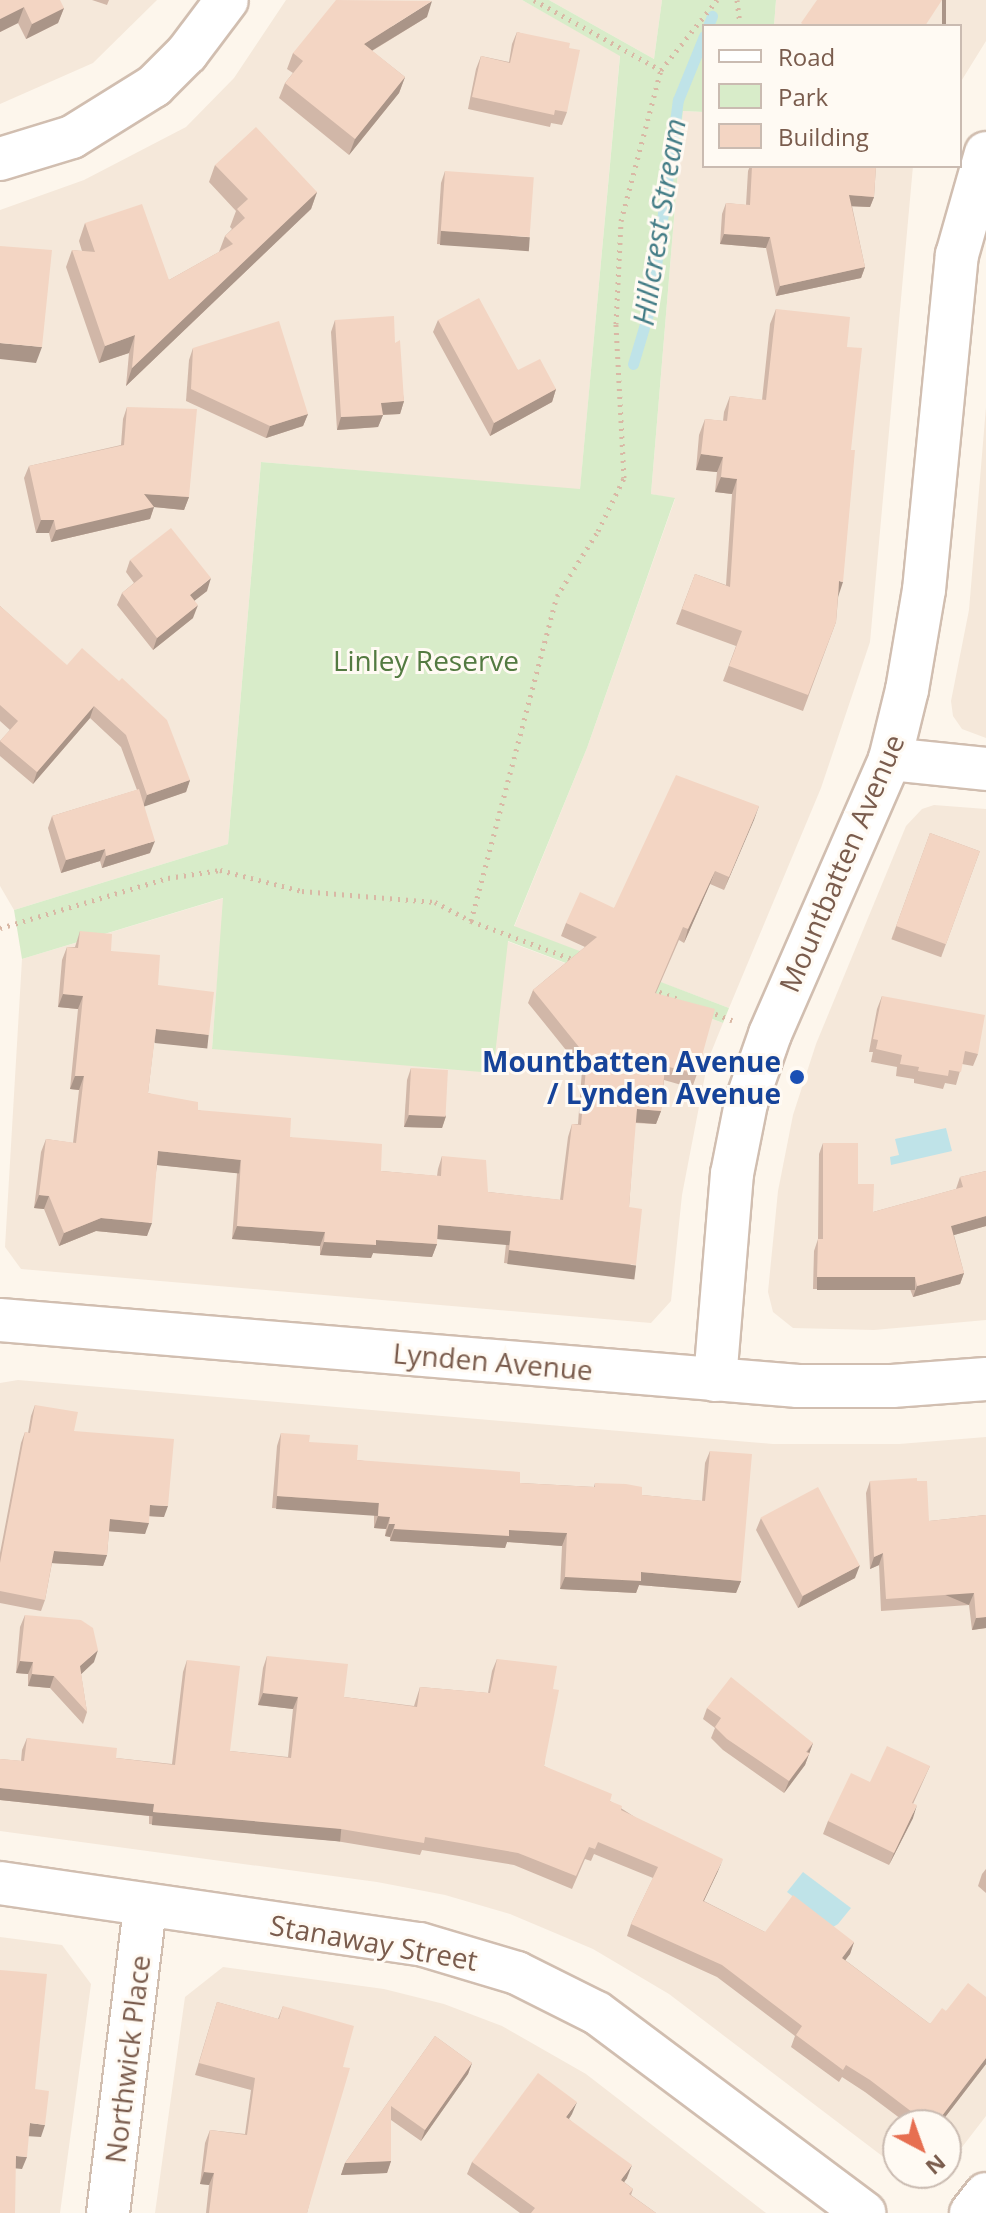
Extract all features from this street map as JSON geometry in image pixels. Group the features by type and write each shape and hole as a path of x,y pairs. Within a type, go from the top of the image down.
{"street":[{"path":"0,159 72,137 154,86 187,53 227,0"},
{"name":"Mountbatten Avenue","path":"715,1380 732,1174 757,1064 890,759 907,690 922,601 957,255 982,175"},
{"path":"890,759 986,769"},
{"name":"Lynden Avenue","path":"0,1320 715,1380 892,1386 986,1379"},
{"name":"Stanaway Street","path":"0,1883 420,1944 490,1963 535,1980 608,2021 864,2213"},
{"name":"Northwick Place","path":"108,2213 145,1905"},
{"path":"971,2213 986,2194"}],"path":[{"path":"534,0 661,70"},
{"path":"471,921 557,596 598,531 624,478 616,324 621,221 661,70 717,0"},
{"path":"737,0 740,24"},
{"path":"0,928 168,878 220,870 302,891 435,902 471,921 586,964"},
{"path":"644,986 687,1003"},
{"path":"701,1008 745,1024"}],"shaded area":[{"path":"0,0 157,0 93,63 0,104"},
{"path":"286,0 522,0 620,55 580,490 261,462 228,844 14,910 0,886 0,210 84,180 186,127 234,78"},
{"path":"549,0 662,0 654,59"},
{"path":"776,0 986,0 986,41 962,80 962,24 774,24"},
{"path":"683,111 702,112 702,168 913,168 870,642 821,788 729,1008 514,927 587,748 675,499 651,494"},
{"path":"986,407 986,738 962,729 953,716 951,701 969,610"},
{"path":"934,805 986,809 986,1320 874,1330 793,1328 773,1312 768,1292 778,1191 793,1115 816,1044 906,826 922,809"},
{"path":"224,898 212,1048 507,941 723,1023 708,1060 682,1195 671,1301 651,1323 21,1269 5,1247 22,959"},
{"path":"18,1380 773,1444 899,1444 986,1437 986,2116 962,2147 962,2109 882,2109 882,2156 669,1994 593,1949 510,1914 445,1895 377,1882 0,1831 0,1383"},
{"path":"0,1937 62,1945 91,1984 60,2213 0,2213"},
{"path":"223,1967 384,1989 444,2004 502,2026 586,2074 766,2213 155,2213 185,1997"}],"green space":[{"name":"Linley Reserve","path":"522,0 549,0 654,59 662,0 776,0 774,24 702,24 702,112 683,111 651,494 675,498 587,748 514,926 729,1008 723,1023 508,941 493,1073 212,1049 223,898 22,959 14,910 228,844 261,462 580,489 620,56"}],"water":[{"path":"946,1128 952,1151 891,1165 890,1157 899,1155 895,1139"},
{"path":"803,1872 851,1908 838,1924 833,1927 787,1892"}],"building":[{"path":"0,0 60,0 64,8 32,24 24,7 0,19"},
{"path":"336,0 432,1 364,44 405,77 355,139 285,83 303,61 293,53"},
{"path":"817,0 942,0 926,24 801,23"},
{"path":"517,32 570,43 569,48 580,50 567,112 555,110 554,115 472,97 481,56 510,63"},
{"path":"256,127 317,192 132,368 135,335 105,346 72,250 95,252 85,223 142,204 169,280 233,244 225,236 245,218 237,209 248,199 215,165"},
{"path":"752,168 876,168 874,197 849,195 865,267 780,286 770,237 724,234 726,203 750,205"},
{"path":"445,171 534,177 530,237 441,231"},
{"path":"0,246 52,250 42,347 0,343"},
{"path":"479,298 518,370 540,359 556,389 494,423 438,320"},
{"path":"776,309 850,317 847,347 862,348 851,450 855,450 843,582 839,581 836,622 808,695 729,666 742,631 682,609 695,574 730,587 737,479 721,477 723,457 701,454 705,419 727,421 730,396 766,400"},
{"path":"394,316 395,343 400,340 404,401 381,403 383,415 341,417 335,320"},
{"path":"279,321 308,414 270,426 191,389 193,348"},
{"path":"127,407 197,409 189,497 144,494 154,507 56,530 54,520 41,520 29,466 124,445"},
{"path":"171,528 211,578 190,595 198,605 157,638 122,593 143,576 130,560"},
{"path":"0,606 67,665 82,648 119,681 122,678 167,720 190,780 147,795 126,735 94,706 37,772 0,741 18,721 0,705"},
{"path":"676,775 759,806 729,877 715,871 688,929 683,927 655,993 715,1009 697,1074 665,1066 661,1111 637,1109 629,1207 642,1209 636,1265 509,1250 511,1231 438,1225 437,1244 376,1240 376,1245 324,1242 325,1232 237,1226 241,1160 158,1151 152,1223 101,1218 64,1233 49,1196 39,1195 46,1139 76,1143 84,1076 75,1076 83,996 63,994 67,947 78,948 80,931 112,934 111,951 160,955 158,985 214,992 209,1035 156,1029 148,1093 198,1102 198,1110 291,1118 290,1137 382,1144 381,1171 441,1176 442,1156 486,1160 488,1192 563,1200 572,1124 581,1125 587,1057 533,990 597,937 566,923 580,892 614,908"},
{"path":"139,789 155,841 106,856 105,849 66,860 52,816"},
{"path":"930,833 980,851 946,944 896,926"},
{"path":"882,996 985,1015 978,1054 965,1051 961,1072 949,1070 948,1076 918,1071 919,1067 900,1064 902,1055 876,1049 878,1040 873,1039"},
{"path":"411,1068 448,1070 445,1117 409,1115"},
{"path":"823,1143 858,1143 858,1184 874,1184 873,1212 963,1187 960,1177 986,1171 986,1216 951,1226 964,1273 917,1286 915,1277 817,1277 818,1239 823,1239"},
{"path":"35,1405 78,1412 74,1431 174,1439 168,1506 150,1505 149,1523 110,1519 107,1555 54,1551 45,1600 0,1591 0,1563 25,1432 30,1433"},
{"path":"281,1433 310,1435 309,1442 358,1445 357,1460 520,1472 520,1483 595,1487 595,1483 626,1484 642,1487 642,1495 705,1501 710,1451 752,1454 741,1581 641,1572 641,1581 565,1577 567,1533 509,1530 509,1536 394,1529 395,1524 389,1524 390,1517 378,1516 379,1503 277,1496"},
{"path":"917,1478 917,1481 927,1481 929,1521 986,1515 986,1617 976,1618 974,1593 886,1599 883,1553 874,1557 870,1481"},
{"path":"818,1487 860,1566 802,1596 761,1518"},
{"path":"25,1615 81,1620 93,1628 98,1650 80,1666 87,1712 54,1676 32,1674 33,1662 20,1661"},
{"path":"267,1656 348,1664 344,1697 417,1707 420,1687 490,1693 497,1659 557,1666 553,1689 559,1690 544,1766 612,1794 610,1801 622,1806 621,1810 723,1859 703,1901 765,1932 793,1895 854,1942 842,1958 930,2024 942,2008 946,2011 968,1983 986,1997 986,2058 947,2109 908,2109 846,2065 843,2070 796,2035 802,2026 722,1965 631,1924 658,1867 598,1842 595,1849 589,1847 576,1876 518,1853 425,1837 424,1843 341,1829 153,1812 154,1804 0,1788 0,1759 24,1761 27,1738 117,1748 116,1758 175,1765 187,1660 240,1666 230,1751 291,1758 298,1697 263,1693"},
{"path":"731,1677 813,1743 806,1752 810,1753 789,1781 727,1739 715,1727 721,1718 707,1708"},
{"path":"887,1746 930,1766 912,1803 917,1805 894,1853 828,1821 851,1773 870,1782"},
{"path":"0,1970 47,1974 35,2089 49,2091 45,2125 30,2123 27,2157 16,2156 15,2213 0,2213"},
{"path":"217,2002 279,2019 283,2006 354,2026 343,2067 350,2068 307,2213 209,2213 214,2173 204,2172 210,2130 247,2135 255,2078 199,2063"},
{"path":"435,2036 472,2063 425,2130 391,2106 391,2161 345,2163"},
{"path":"538,2073 577,2102 566,2117 632,2165 621,2180 633,2189 629,2194 656,2213 531,2213 535,2208 472,2162"}],"waterway":[{"name":"Hillcrest Stream","path":"709,24 712,16"},
{"name":"Hillcrest Stream","path":"633,364 651,304 678,100 702,41"}],"place":[{"name":"Mountbatten Avenue / Lynden Avenue","path":"797,1077"}]}
